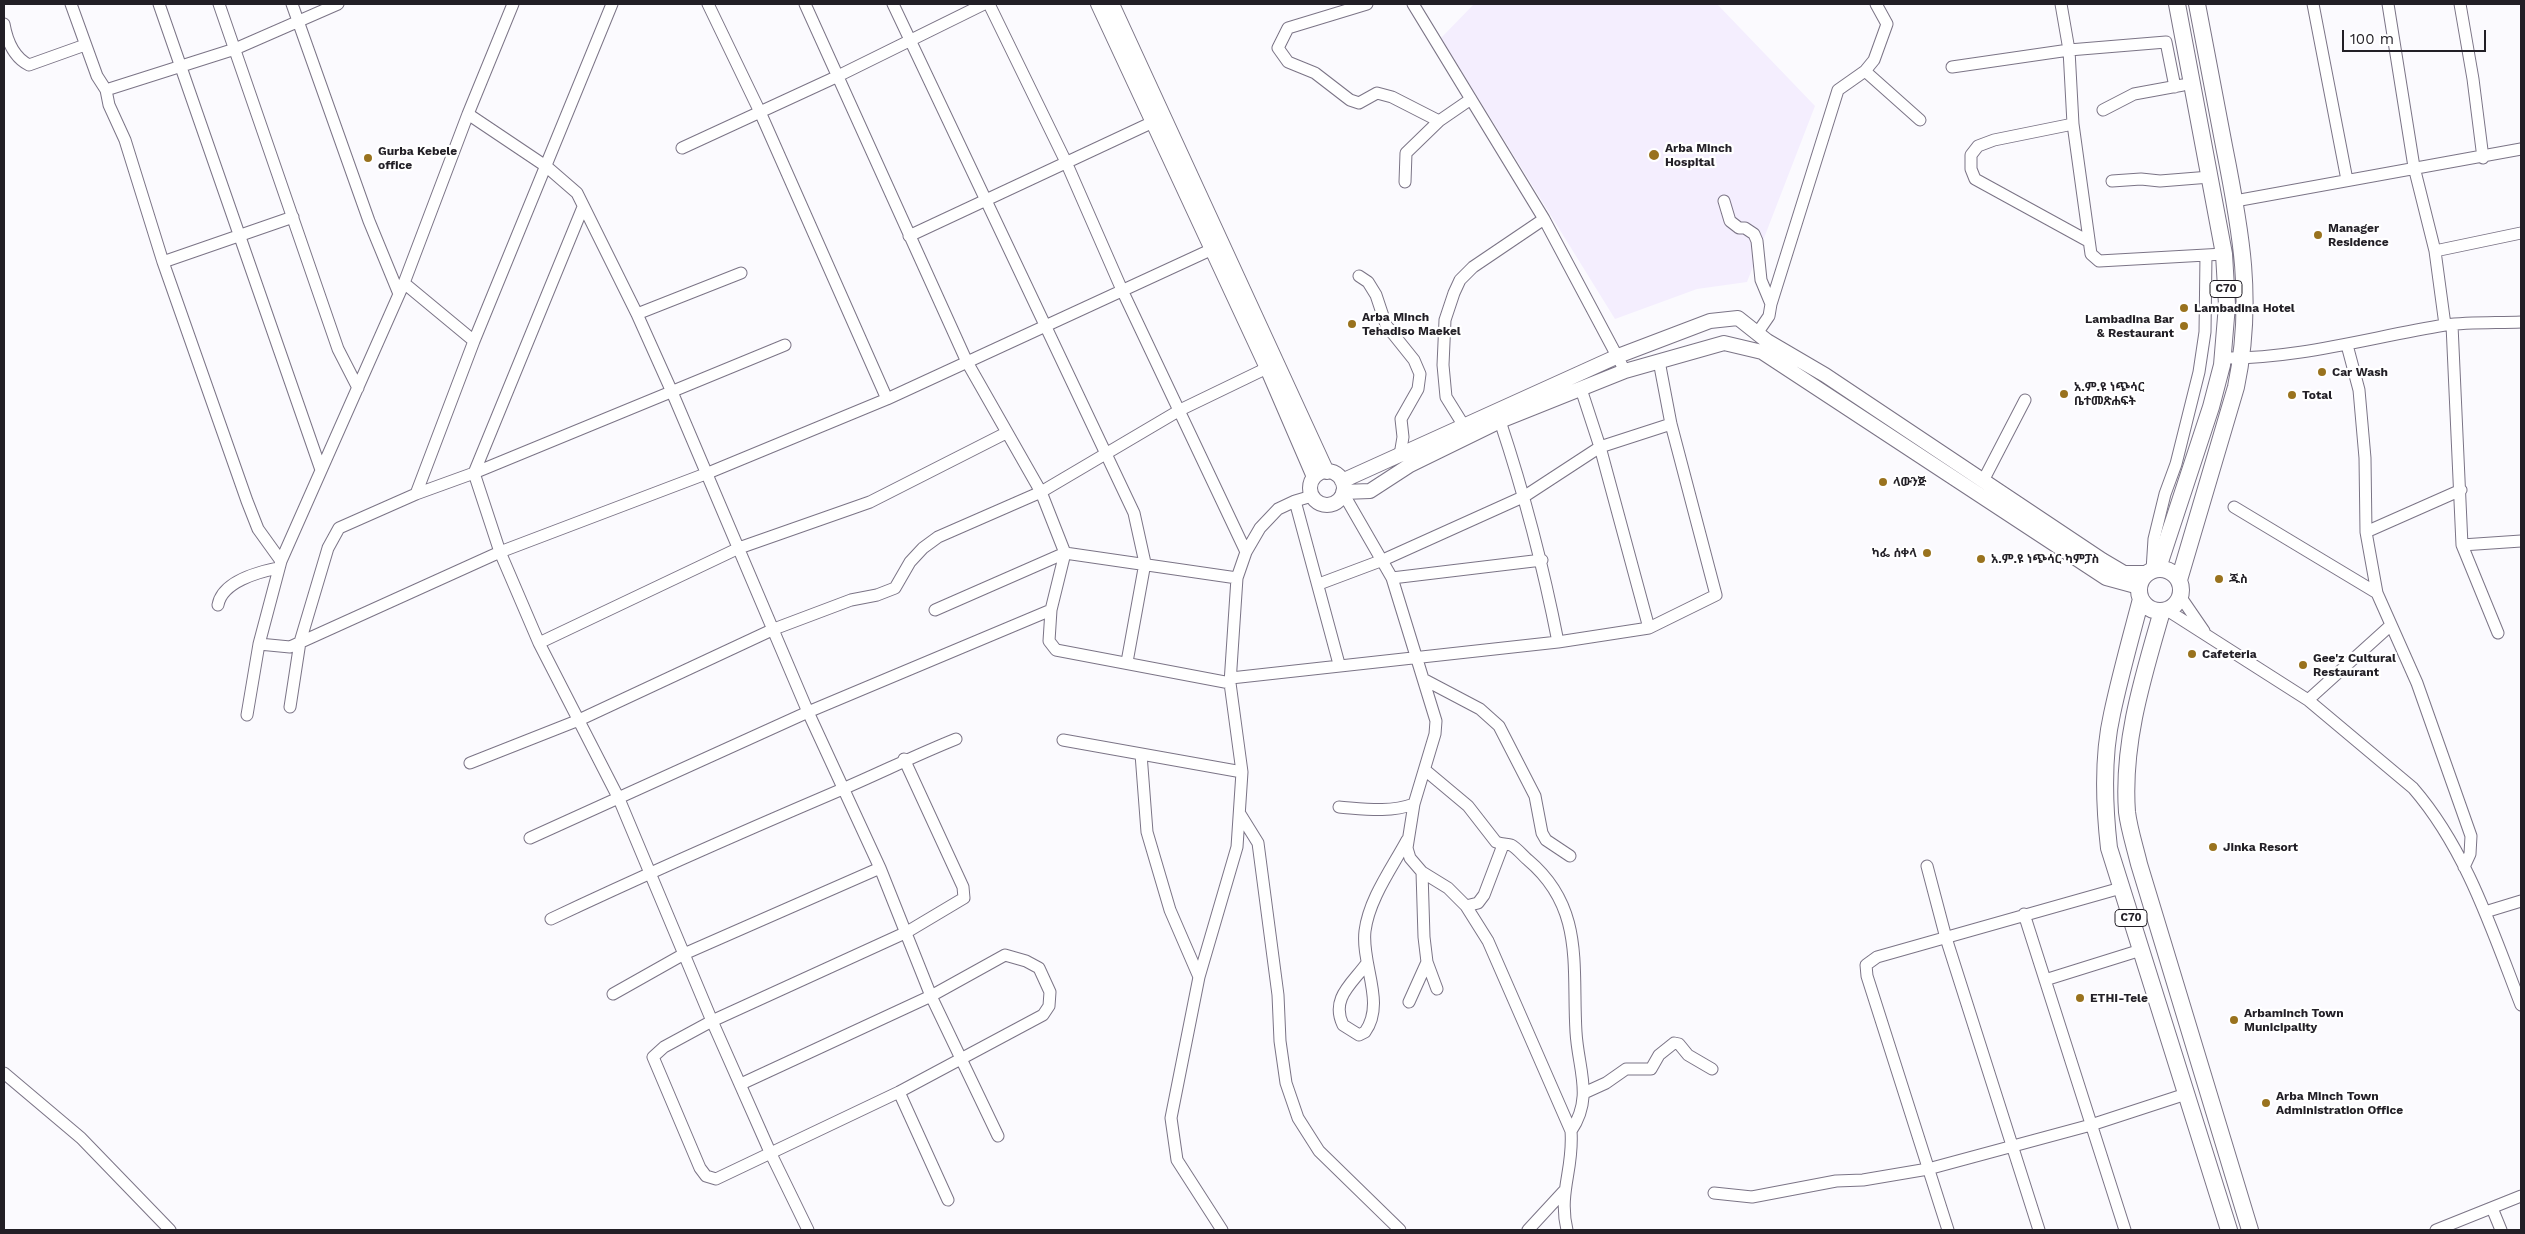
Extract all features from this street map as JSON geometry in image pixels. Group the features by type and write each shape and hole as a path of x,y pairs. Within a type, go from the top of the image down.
{"highway":[{"name":"C70","path":"2177,4 2224,254 2227,305 2223,358 2211,407 2147,579 2111,715 2106,754 2104,804 2109,848 2228,1230"},
{"name":"C70","path":"2197,4 2235,201 2246,292 2242,358 2177,602 2164,610 2130,730 2127,814 2138,864 2250,1230"},
{"path":"2164,610 2150,608 2147,579 2171,571 2180,588"},
{"path":"2153,988 2174,981"}],"main road":[{"path":"1098,4 1153,122 1218,246 1327,472"},
{"path":"1112,4 1218,246 1267,368 1314,477"},
{"path":"1343,489 1335,474 1327,472 1314,477 1310,486 1315,501 1325,505 1336,502 1343,489 1400,455 1618,356 1710,321 1738,318 1767,341 1824,375 1856,406 2106,578 2147,579"},
{"path":"1343,489 1370,491 1410,465 1500,421 1625,371 1724,343 1762,352 1818,389 1856,406 1984,479 2124,573 2147,579"}],"street":[{"path":"72,4 97,76 106,90 109,105 125,140 162,262 246,501 258,529 280,564"},
{"path":"159,4 321,470"},
{"path":"219,4 338,349 358,388"},
{"path":"292,4 368,221 399,294"},
{"path":"106,90 181,68 235,49 338,4"},
{"path":"246,715 260,644 280,564 404,283 468,114 513,4"},
{"path":"416,494 474,341 547,167 612,4"},
{"path":"708,4 760,112 887,399"},
{"path":"805,4 836,77 967,362 1041,492 1065,553 1051,610 1049,641 1056,650 1231,680 1340,664 1417,659 1558,642 1650,628 1716,595 1671,424 1659,361"},
{"path":"893,4 1134,513 1145,563 1127,662"},
{"path":"682,148 836,77 984,4"},
{"path":"989,4 1066,162 1122,290 1246,552"},
{"path":"1367,4 1288,28 1278,48 1281,55 1288,62 1315,73 1350,100 1359,103 1377,94 1392,97 1439,121"},
{"path":"1413,4 1544,219 1625,371"},
{"path":"1758,332 1769,316 1771,304 1838,90 1865,71 1874,60 1887,24 1876,4"},
{"path":"2061,4 2069,50 2073,124 2091,254 2099,261 2224,254"},
{"path":"2313,4 2346,180"},
{"path":"2388,4 2414,167 2435,252 2448,325 2461,490 2462,545 2498,633"},
{"path":"2460,4 2473,79 2483,158"},
{"path":"4,24 7,37 16,55 29,65 85,45"},
{"path":"1952,67 2069,50 2166,42 2175,87"},
{"path":"1865,71 1920,120"},
{"path":"2103,110 2134,94 2192,84"},
{"path":"1405,182 1406,153 1439,121 1471,99"},
{"path":"468,114 547,167 577,194 584,207 637,314 672,392 808,712 880,868 931,996 998,1136"},
{"path":"909,236 1153,122"},
{"path":"2073,124 1994,140 1978,146 1971,155 1971,169 1975,179 2088,241"},
{"path":"2235,201 2414,167 2483,158 2521,149"},
{"path":"2112,181 2210,178"},
{"path":"1724,202 1730,221 1739,228 1745,228 1754,234 1757,241 1761,280 1771,304"},
{"path":"584,207 474,473 500,552 539,643 619,799 712,1021 770,1152 808,1230"},
{"path":"162,262 240,237 293,217"},
{"path":"1464,426 1446,397 1443,365 1445,320 1454,293 1460,280 1473,267 1544,219"},
{"path":"2435,252 2521,233"},
{"path":"260,644 290,647 500,552 708,474 887,399 1218,246"},
{"path":"2147,579 2165,494 2176,464 2199,372 2205,332 2206,255"},
{"path":"637,314 741,273"},
{"path":"1359,276 1368,282 1376,295 1386,325 1414,360 1420,374 1418,389 1401,419 1403,437 1400,455"},
{"path":"404,283 474,341"},
{"path":"2223,358 2242,358 2347,345 2448,325 2521,322"},
{"path":"290,707 300,642 328,548 339,528 416,494 474,473 785,345"},
{"path":"2347,345 2359,390 2365,458 2366,532 2377,593 2417,683 2471,836 2470,854 2464,867"},
{"path":"470,763 579,720 774,629 851,600 877,595 895,588 917,555 938,537 1041,492 1180,410 1267,368"},
{"path":"1581,389 1600,447 1650,628"},
{"path":"1984,479 2024,400"},
{"path":"1500,421 1525,496 1542,560 1558,642"},
{"path":"1319,584 1383,560 1525,496 1600,447 1671,424"},
{"path":"539,643 739,548 870,502 1006,433"},
{"path":"1343,489 1392,578 1425,680 1436,721 1425,770 1414,804 1412,830 1407,848 1410,858 1422,872 1448,888 1466,906 1488,941 1571,1131 1572,1156 1562,1205 1567,1230"},
{"path":"2366,532 2461,490"},
{"path":"1222,1230 1177,1160 1171,1118 1199,977 1237,847 1242,772 1231,680 1237,578 1246,552 1260,528 1278,509 1312,496"},
{"path":"1295,501 1340,664"},
{"path":"2234,507 2377,593"},
{"path":"2462,545 2521,541"},
{"path":"935,610 1065,553 1145,563 1237,578"},
{"path":"1392,578 1542,560"},
{"path":"218,605 219,597 228,588 280,564"},
{"path":"2180,588 2208,636"},
{"path":"530,838 808,712 1051,610"},
{"path":"2164,610 2308,700 2414,788 2428,805 2464,867 2519,993 2521,1005"},
{"path":"2308,700 2390,625"},
{"path":"1425,680 1480,709 1499,726 1521,764 1535,796 1542,833 1546,840 1570,856"},
{"path":"551,919 650,872 843,789 904,759 956,739"},
{"path":"1063,740 1242,772"},
{"path":"1141,754 1148,832 1170,910 1199,977"},
{"path":"741,1084 931,996 1005,954 1026,961 1039,968 1050,992 1050,1006 1043,1015 963,1060 716,1179 706,1176 700,1168 653,1057 664,1047 712,1021 907,932 964,898 963,887 904,759"},
{"path":"1425,770 1468,806 1496,842 1510,845 1544,874 1556,890 1570,926 1576,992 1576,1033 1584,1093 1584,1104 1579,1120 1571,1131"},
{"path":"1339,807 1383,811 1399,810 1414,804"},
{"path":"1240,814 1258,844 1278,995 1280,1041 1286,1084 1298,1118 1319,1151 1400,1230"},
{"path":"1367,962 1340,998 1338,1008 1343,1025 1359,1035 1365,1032 1374,1014 1365,931 1377,895 1412,830"},
{"path":"1466,906 1478,902 1484,895 1504,845"},
{"path":"1927,866 1946,938 2039,1230"},
{"path":"613,994 684,954 880,868"},
{"path":"1422,872 1424,937 1427,962 1437,989"},
{"path":"1948,1230 1867,976 1866,965 1877,957 2121,888"},
{"path":"2485,912 2521,901"},
{"path":"2024,914 2126,1230"},
{"path":"2045,980 2141,950"},
{"path":"1409,1002 1427,962"},
{"path":"1584,1093 1606,1083 1626,1069 1652,1069 1660,1056 1674,1043 1679,1044 1688,1055 1712,1069"},
{"path":"4,1073 81,1138 170,1230"},
{"path":"899,1092 948,1200"},
{"path":"1714,1193 1752,1197 1836,1181 1864,1180 1928,1169 2091,1125 2186,1094"},
{"path":"1528,1230 1564,1191"},
{"path":"2436,1230 2521,1196"},
{"path":"2492,1208 2501,1230"}],"shaded area":[{"name":"Arba Minch Hospital","path":"1474,4 1717,4 1815,106 1747,282 1697,289 1615,319 1441,38"}],"place":[{"name":"Arba Minch Hospital","path":"1654,155"},
{"name":"Gurba Kebele office","path":"368,158"},
{"name":"Manager Residence","path":"2318,235"},
{"name":"Lambadina Hotel","path":"2184,308"},
{"name":"Arba Minch Tehadiso Maekel","path":"1352,324"},
{"name":"Lambadina Bar & Restaurant","path":"2184,326"},
{"name":"Car Wash","path":"2322,372"},
{"name":"አ.ም.ዩ ነጭሳር ቤተመጽሐፍት","path":"2064,394"},
{"name":"Total","path":"2292,395"},
{"name":"ላውንጅ","path":"1883,482"},
{"name":"ካፌ ሰቀላ","path":"1927,553"},
{"name":"አ.ም.ዩ ነጭሳር ካምፓስ","path":"1981,559"},
{"name":"ጁስ","path":"2219,579"},
{"name":"Cafeteria","path":"2192,654"},
{"name":"Gee'z Cultural Restaurant","path":"2303,665"},
{"name":"Jinka Resort","path":"2213,847"},
{"name":"ETHI-Tele","path":"2080,998"},
{"name":"Arbaminch Town Municipality","path":"2234,1020"},
{"name":"Arba Minch Town Administration Office","path":"2266,1103"}]}
